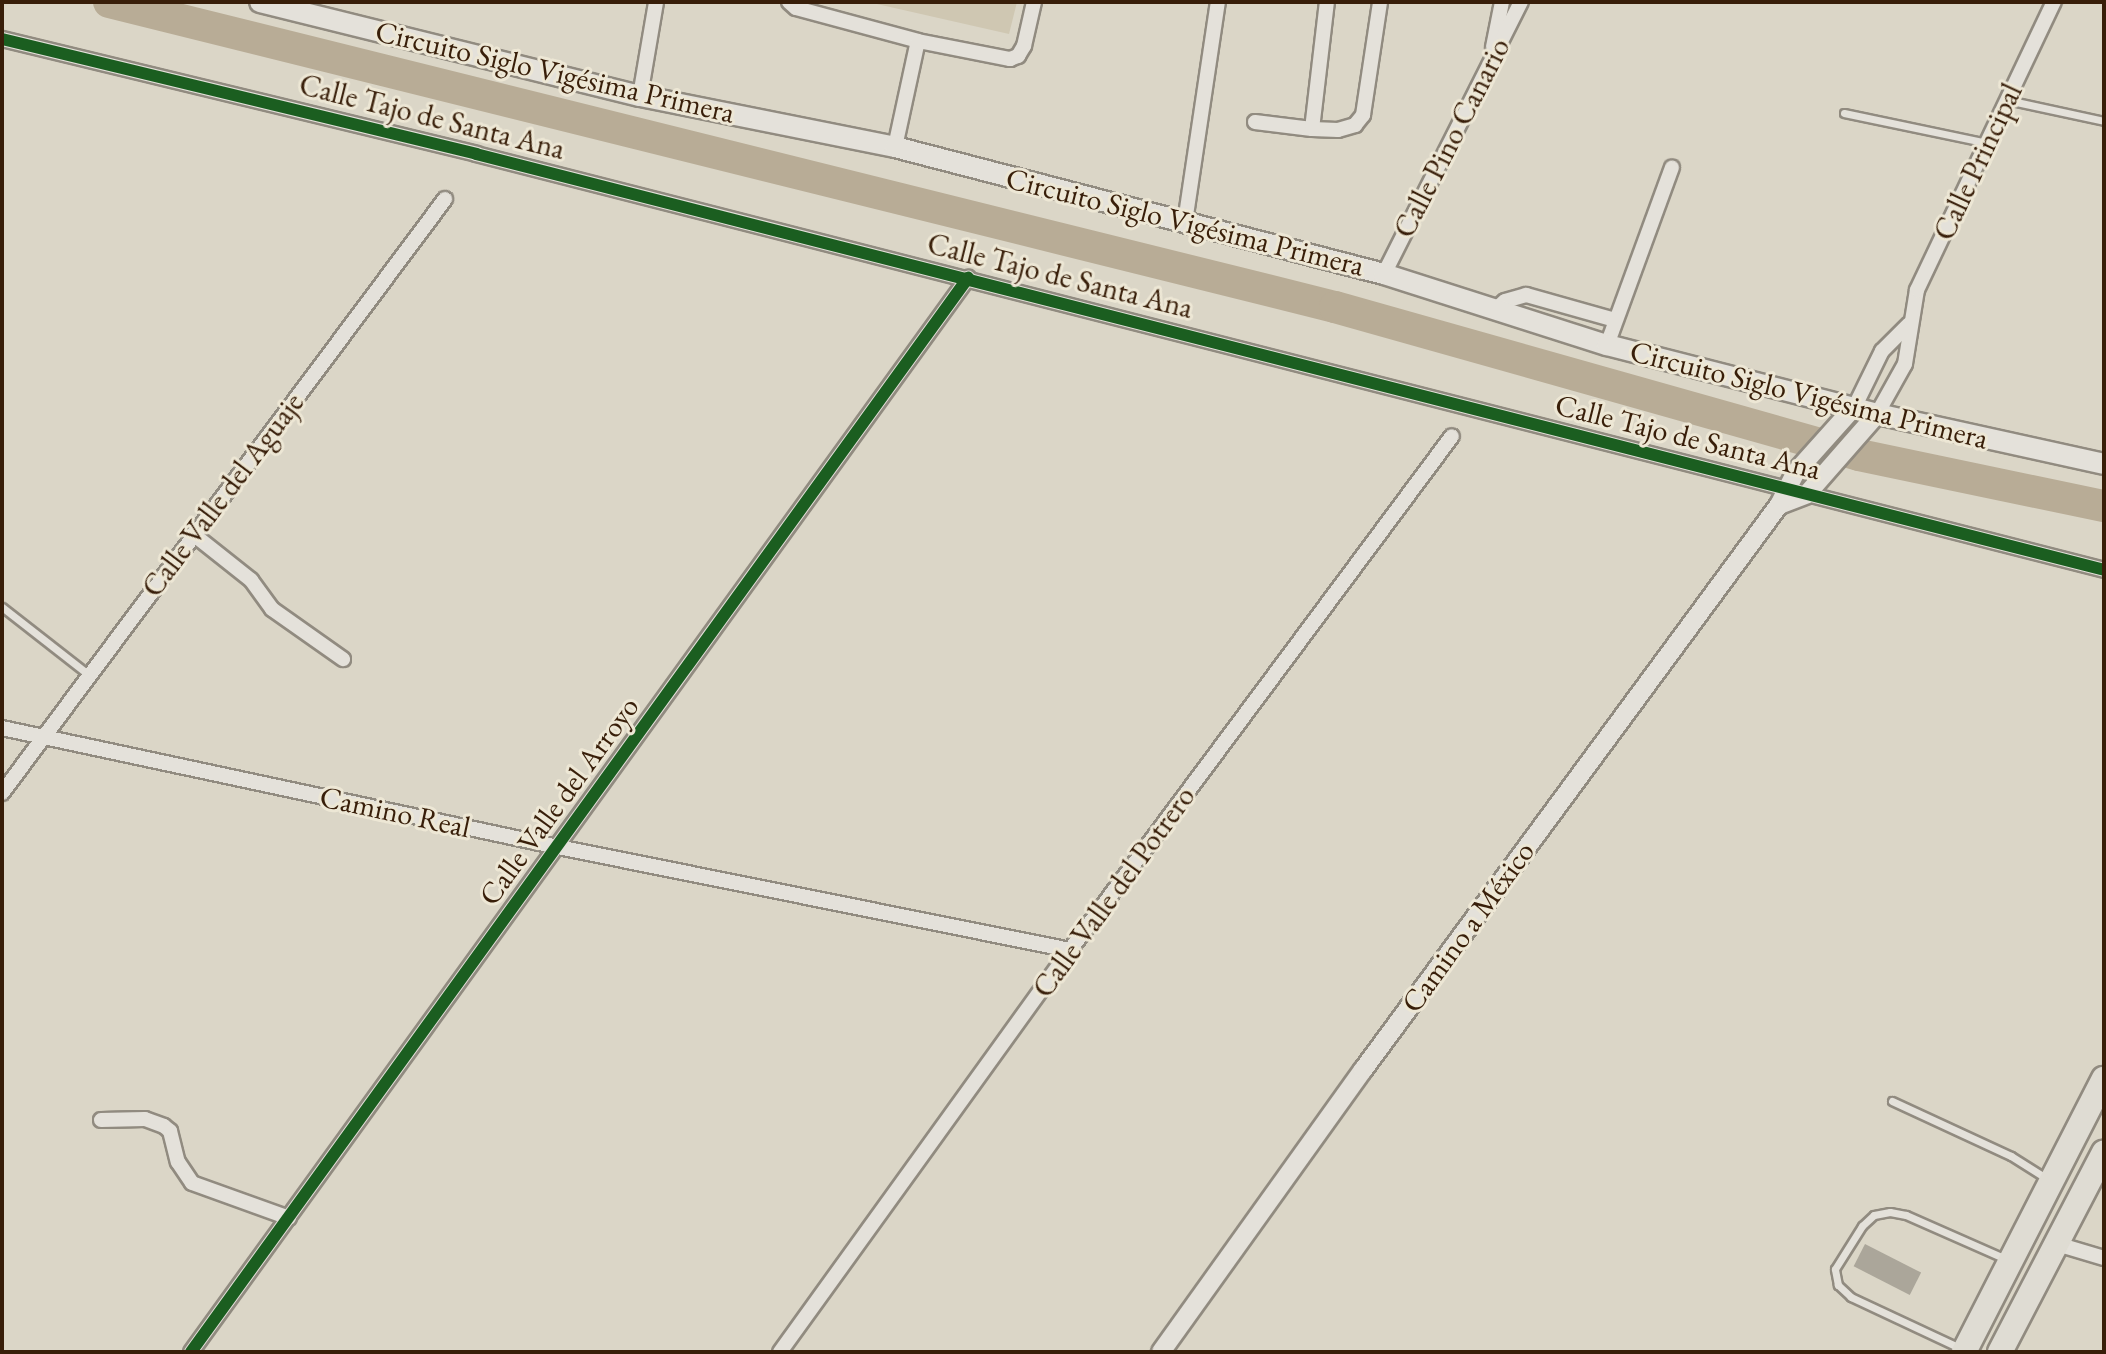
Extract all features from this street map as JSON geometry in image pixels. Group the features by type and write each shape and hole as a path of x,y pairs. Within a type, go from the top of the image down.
{"highway":[{"path":"1965,1351 2104,1079"},
{"path":"2000,1352 2104,1152"}],"main road":[{"name":"Circuito Siglo Vigésima Primera","path":"260,2 640,96 895,147 1384,274 1607,345 1849,413 1877,414 2104,464"}],"street":[{"path":"640,96 656,2"},
{"path":"789,2 796,8 918,41 1010,59 1018,56 1034,2"},
{"path":"1185,222 1218,2"},
{"path":"1312,129 1327,2"},
{"path":"1255,122 1338,130 1355,125 1363,115 1380,2"},
{"path":"1490,63 1502,2"},
{"name":"Calle Pino Canario","path":"1384,274 1521,2"},
{"name":"Calle Principal","path":"1810,491 1877,414 1905,364 1909,324 1917,290 2054,2"},
{"name":"Calle Tajo de Santa Ana","path":"2,39 1790,480 1810,491 2104,570"},
{"path":"895,147 918,41"},
{"path":"1607,345 1672,167"},
{"name":"Calle Valle del Aguaje","path":"2,793 445,199"},
{"name":"Calle Valle del Arroyo","path":"191,1352 968,278"},
{"path":"1495,310 1505,301 1526,295 1615,320"},
{"name":"Calle Principal","path":"1790,480 1849,413 1882,351 1909,324"},
{"name":"Calle Valle del Potrero","path":"780,1352 1070,950 1452,436"},
{"name":"Camino a México","path":"1161,1352 1363,1070 1779,505 1790,480"},
{"path":"1779,505 1810,491"},
{"path":"193,534 251,580 272,609 343,659"},
{"name":"Camino Real","path":"2,728 558,847 1070,950"},
{"path":"101,1120 145,1119 164,1126 170,1131 178,1162 192,1183 289,1218"},
{"path":"2057,1244 2104,1258"}],"lane":[{"path":"2007,100 2104,121"},
{"path":"1844,113 1987,143"},
{"path":"2,607 89,675"},
{"path":"1892,1101 2011,1156 2051,1181"},
{"path":"1965,1351 1851,1297 1838,1285 1835,1269 1862,1226 1874,1215 1890,1212 1906,1215 2010,1261"}],"shaded area":[{"path":"868,2 1017,2 1009,34"}],"building":[{"path":"1865,1244 1921,1273 1910,1295 1854,1266"}],"waterway":[{"path":"109,2 1335,307 1859,455 2104,506"}],"cycle path":[{"path":"2,39 476,154 2104,570"},
{"path":"191,1352 968,278"}]}
